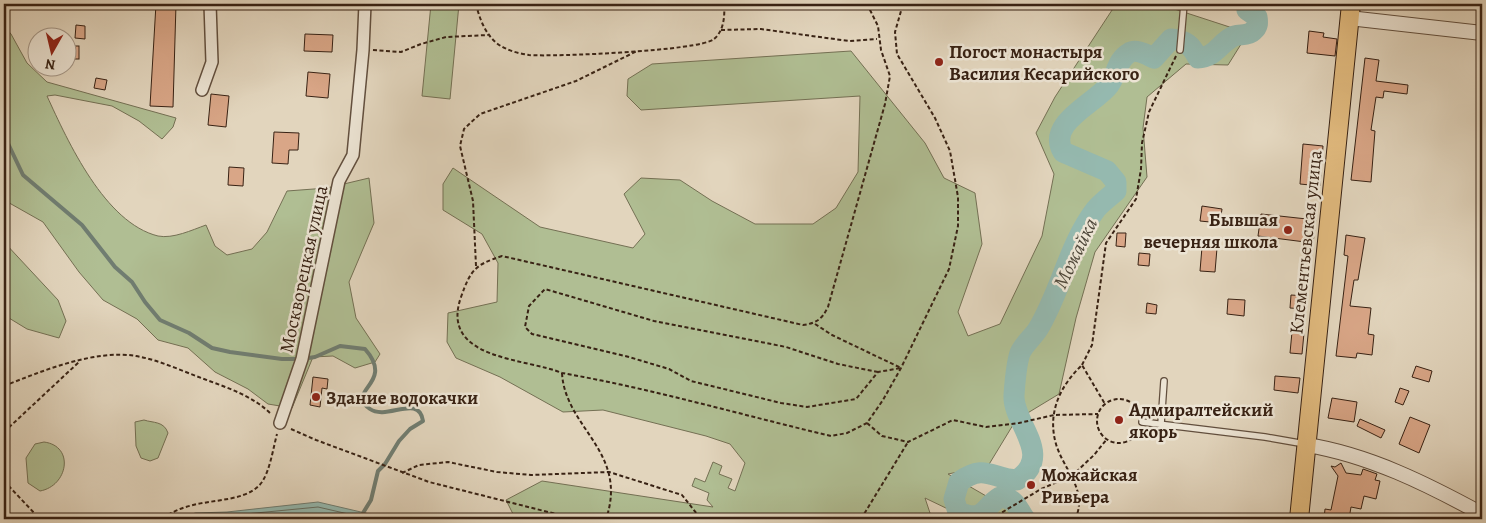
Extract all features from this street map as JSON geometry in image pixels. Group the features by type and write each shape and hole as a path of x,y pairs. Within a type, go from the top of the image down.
{"main road":[{"name":"Клементьевская улица","path":"1299,518 1350,11"}],"street":[{"path":"202,90 212,62 210,4"},
{"name":"Москворецкая улица","path":"280,422 302,359 339,181 353,155 363,50 365,4"},
{"path":"1350,11 1482,33"},
{"path":"1307,445 1339,450 1411,478 1482,514"}],"lane":[{"path":"1180,50 1184,4"},
{"path":"1161,424 1164,381"},
{"path":"1142,422 1265,437 1307,445"}],"path":[{"path":"476,4 480,19 489,35 505,48 528,55 637,52 701,44 714,40 721,30 724,4"},
{"path":"815,324 823,317 828,307 885,104 890,76 879,39 878,26 867,4"},
{"path":"637,52 576,81 480,114 464,129 460,146 472,200 476,266 464,288 458,305 458,322 467,340 480,350 548,367 562,373 674,396 733,413 831,436 847,433 867,423 901,368 949,269 958,216 958,197 950,152 935,118 897,54 896,32 903,4"},
{"path":"721,30 761,29 849,41 879,39"},
{"path":"363,50 401,52 446,37 489,35"},
{"path":"1075,519 1079,497 1073,476 1056,444 1054,415 1056,400 1069,377 1082,364 1092,345 1106,244 1136,199 1142,169 1142,143 1149,112 1180,50"},
{"path":"476,266 502,256 513,257 780,321 803,325 815,324 901,368"},
{"path":"878,372 856,399 807,407 765,400 690,381 669,369 629,357 532,334 526,327 529,306 545,289 654,320 786,347 838,364 878,372 901,368"},
{"path":"4,386 82,359 126,356 151,360 235,391 263,406 280,422 316,440 385,464 402,473 477,495 576,519"},
{"path":"4,432 82,359"},
{"path":"1082,364 1105,404"},
{"path":"562,373 563,389 601,452 608,472 611,506 606,519"},
{"path":"1117,399 1129,401 1138,410 1142,422 1138,434 1128,442 1115,443 1107,439 1098,427 1098,414 1105,404 1117,399"},
{"path":"862,519 908,442 953,420 986,426 1019,423 1054,415 1098,414"},
{"path":"163,519 183,506 241,496 254,491 263,481 280,422"},
{"path":"867,423 882,436 908,442"},
{"path":"991,519 1014,507 1041,489 1073,476 1107,439"},
{"path":"402,473 419,465 448,462 497,472 531,475 608,472 682,496 701,519"},
{"path":"4,481 43,519"},
{"path":"545,512 560,519"}],"green space":[{"path":"431,4 459,4 450,99 422,96"},
{"path":"1116,4 1159,4 1248,33 1228,65 1186,64 1147,97 1143,128 1147,177 1095,252 1076,318 1059,394 1016,420 988,466 948,474 1026,519 958,519 950,510 925,498 932,519 515,518 506,500 542,481 713,507 707,500 709,493 692,486 695,478 705,482 713,462 722,466 719,474 732,479 728,488 735,491 745,463 730,444 706,436 603,410 563,412 500,377 456,358 447,342 448,313 497,302 498,263 482,234 443,210 443,184 453,168 540,227 633,248 645,234 624,194 641,178 680,180 712,201 755,224 813,224 836,208 858,172 860,96 641,110 627,96 628,79 652,64 851,51 925,143 944,178 975,193 982,244 958,312 968,336 1000,324 1042,236 1054,174 1036,133 1055,97"},
{"path":"4,26 11,34 28,64 28,78 43,78 47,82 176,118 173,127 162,139 139,121 112,106 55,95 47,96 77,157 105,198 121,215 139,228 158,236 170,236 206,225 215,246 227,255 252,249 267,232 287,191 327,188 369,178 374,223 349,282 356,318 380,354 375,362 355,368 333,356 313,357 292,408 268,404 248,389 215,372 188,348 158,340 137,319 103,300 79,272 43,222 4,200"},
{"path":"4,242 58,300 66,321 59,338 27,329 4,315"},
{"path":"144,420 161,424 168,433 158,458 150,461 141,458 136,446 135,422"},
{"path":"44,442 54,445 60,451 64,458 64,466 57,482 49,488 40,491 28,483 26,458 35,444"}],"water":[{"path":"318,502 391,519 182,519 195,513 227,512"}],"building":[{"path":"156,4 176,4 173,107 150,106"},
{"path":"76,25 85,26 85,39 78,38 78,28 76,28"},
{"path":"1309,31 1324,33 1323,37 1337,39 1335,56 1307,53"},
{"path":"305,34 333,35 332,52 304,51"},
{"path":"1365,58 1379,60 1376,81 1408,85 1407,94 1384,91 1383,98 1376,97 1371,130 1375,131 1371,182 1351,180"},
{"path":"308,72 330,74 328,98 306,96"},
{"path":"96,78 107,80 105,90 94,88"},
{"path":"211,94 229,96 226,127 208,125"},
{"path":"274,132 299,133 298,150 289,150 288,164 272,163"},
{"path":"1303,144 1323,146 1320,186 1300,184"},
{"path":"229,167 244,168 243,186 228,185"},
{"path":"1202,206 1222,209 1220,223 1200,221"},
{"path":"1261,214 1316,220 1313,243 1258,236"},
{"path":"1117,233 1126,233 1125,247 1116,246"},
{"path":"1346,235 1365,238 1358,280 1354,280 1350,306 1371,308 1368,334 1374,335 1372,355 1357,353 1356,358 1336,356 1348,256 1344,255"},
{"path":"1202,247 1217,248 1215,272 1200,271"},
{"path":"1139,253 1150,254 1149,266 1138,265"},
{"path":"1291,295 1307,296 1306,309 1290,308"},
{"path":"1228,299 1245,300 1244,316 1227,314"},
{"path":"1147,303 1157,305 1156,314 1146,313"},
{"path":"1292,332 1304,333 1302,354 1290,353"},
{"path":"1416,366 1432,371 1429,382 1412,377"},
{"path":"1275,376 1300,378 1298,393 1274,390"},
{"name":"Здание водокачки","path":"313,377 328,379 327,389 322,388 320,407 310,405"},
{"path":"1400,388 1409,391 1403,405 1395,402"},
{"path":"1332,398 1357,402 1354,422 1328,418"},
{"path":"1410,417 1430,425 1419,453 1399,444"},
{"path":"1360,419 1385,430 1381,438 1357,426"},
{"path":"1341,463 1346,473 1361,475 1363,469 1377,474 1375,480 1380,481 1376,499 1364,496 1361,509 1351,507 1349,519 1324,519 1325,509 1331,510 1338,476 1331,466 1335,467"}],"waterway":[{"name":"Можайка","path":"1025,519 1016,504 1010,499 1000,497 982,513 973,516 958,512 954,499 959,482 968,476 988,473 1017,480 1028,470 1032,460 1032,450 1015,406 1014,395 1020,353 1038,329 1046,314 1072,252 1087,223 1098,206 1116,191 1116,182 1107,171 1063,152 1060,142 1061,132 1075,114 1103,92 1112,81 1122,59 1129,53 1135,51 1154,58 1171,39 1187,44 1198,58 1209,55 1234,36 1249,34 1256,28 1257,17 1247,10 1249,4"},
{"path":"4,135 23,175 82,225 115,267 132,282 160,320 189,333 212,348 230,352 282,359 302,359 315,357 340,346 365,349 373,361 375,370 373,378 365,391 364,402 370,409 377,412 415,409 420,413 423,421 410,429 399,441 385,464 378,471 371,500 363,513"}],"place":[{"name":"Погост монастыря Василия Кесарийского","path":"939,62"},
{"name":"Бывшая вечерняя школа","path":"1288,230"},
{"name":"Здание водокачки","path":"316,397"},
{"name":"Адмиралтейский якорь","path":"1119,420"},
{"name":"Можайская Ривьера","path":"1031,485"}]}
